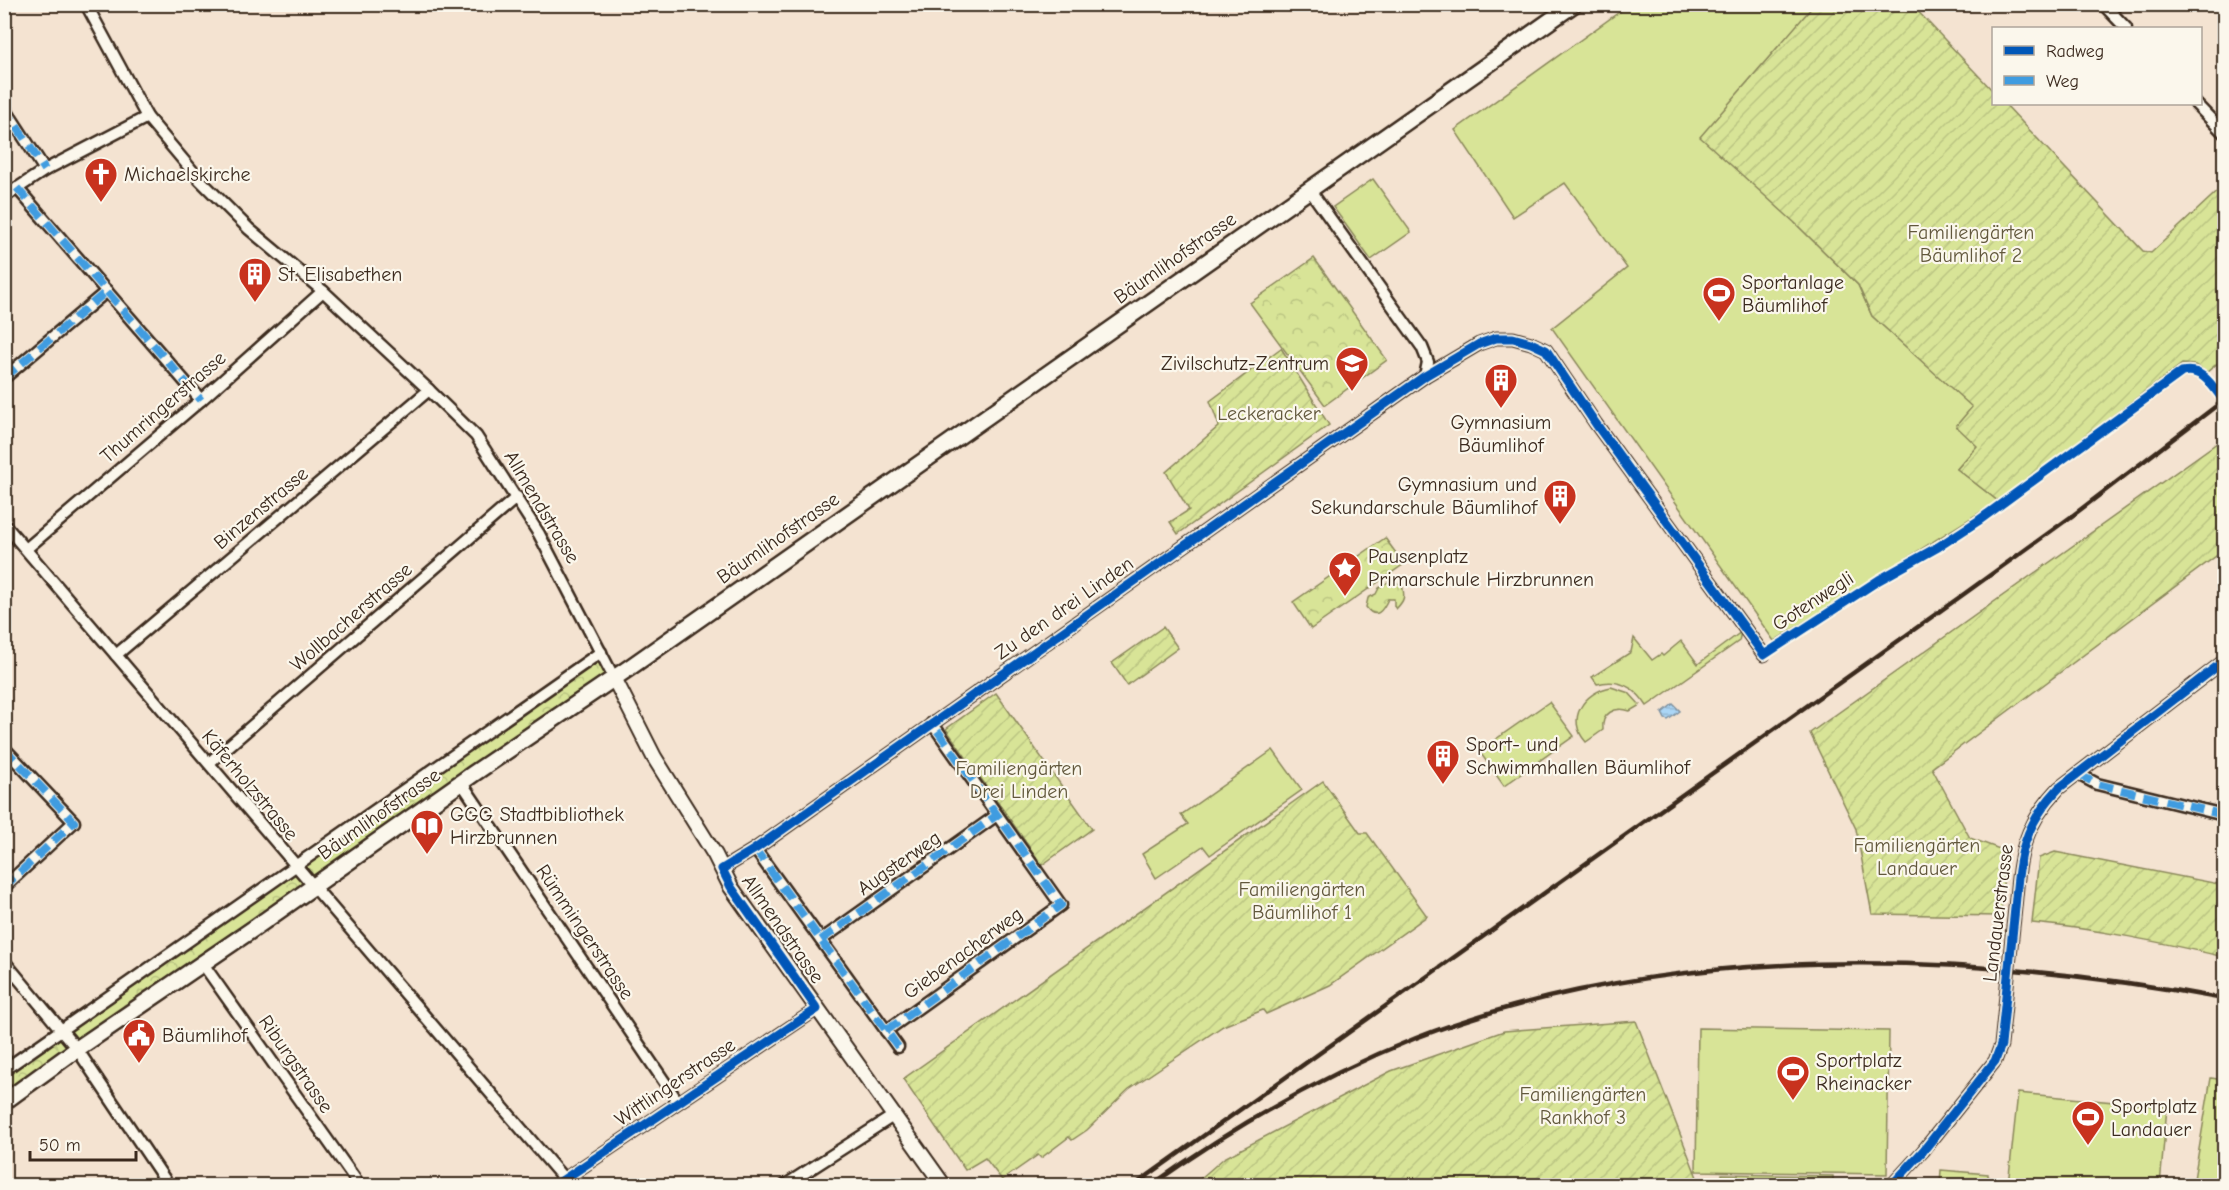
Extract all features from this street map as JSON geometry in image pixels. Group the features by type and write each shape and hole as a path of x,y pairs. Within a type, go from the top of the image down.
{"main road":[{"name":"Bäumlihofstrasse","path":"4,1102 461,782 614,678 1574,4"}],"street":[{"name":"Allmendstrasse","path":"86,4 147,117 200,180 249,229 323,291 476,436 517,497 550,555 654,757 731,887 944,1185"},
{"path":"2103,4 2125,27"},
{"path":"2197,105 2224,134"},
{"path":"4,107 45,170"},
{"path":"4,197 45,170 147,117"},
{"path":"17,188 201,400"},
{"path":"1309,189 1422,346 1428,362 1425,376"},
{"path":"4,378 107,291"},
{"name":"Thumringerstrasse","path":"26,549 201,400 323,291"},
{"name":"Gotenwegli","path":"1425,376 1479,344 1496,338 1514,338 1531,342 1546,350 1599,428 1764,655"},
{"name":"Zu den drei Linden","path":"722,869 755,849 1425,376"},
{"name":"Binzenstrasse","path":"116,655 429,390"},
{"name":"Wollbacherstrasse","path":"209,763 517,497"},
{"name":"Käferholzstrasse","path":"4,524 313,886 559,1182"},
{"name":"Bäumlihofstrasse","path":"4,1070 601,652"},
{"name":"Landauerstrasse","path":"1891,1185 1923,1151 1995,1061 2001,1046 2018,869 2024,842 2043,805 2059,788 2224,662"},
{"path":"932,723 997,815"},
{"path":"4,748 74,822 4,887"},
{"path":"2078,774 2097,784 2224,815"},
{"name":"Rümmingerstrasse","path":"461,782 678,1102"},
{"name":"Giebenacherweg","path":"886,1031 1061,905 997,815"},
{"name":"Augsterweg","path":"821,940 997,815"},
{"name":"Allmendstrasse","path":"755,849 898,1047"},
{"path":"4,961 77,1049 169,1185"},
{"name":"Riburgstrasse","path":"203,964 360,1185"},
{"name":"Wittlingerstrasse","path":"559,1182 817,1009"},
{"path":"784,1185 893,1116"}],"green space":[{"name":"Sportanlage Bäumlihof","path":"1629,5 1814,5 1795,223 1858,285 1872,316 1973,407 1977,446 1957,469 1998,501 1774,641 1552,328 1627,268 1565,183 1513,217 1455,130"},
{"name":"Familiengärten Bäumlihof 2","path":"1814,5 1912,5 1992,90 1992,105 2006,105 2143,251 2151,253 2224,185 2224,358 2207,372 2195,365 2182,364 1998,501 1957,469 1977,446 1956,426 1972,407 1872,316 1858,285 1795,223 1700,137"},
{"path":"1373,179 1411,232 1371,260 1333,207"},
{"path":"1314,258 1387,360 1325,405 1250,303"},
{"name":"Leckeracker","path":"1281,348 1329,425 1178,534 1170,522 1189,510 1166,472 1219,426 1210,401"},
{"name":"Familiengärten Landauer","path":"2224,438 2224,550 1932,768 1970,838 2005,851 2001,916 1872,914 1856,829 1810,733"},
{"path":"1385,538 1404,564 1311,629 1293,602"},
{"path":"1391,580 1402,585 1403,600 1396,609 1394,599 1388,599 1379,612 1373,613 1366,607 1368,598"},
{"path":"1163,627 1178,648 1127,685 1112,663"},
{"path":"1741,632 1739,641 1647,706 1632,689 1612,682 1597,684 1592,677 1631,652 1634,638 1652,660 1661,654 1663,656 1681,641 1698,664"},
{"path":"601,652 614,678 5,1102 4,1070"},
{"path":"1611,687 1629,693 1640,705 1630,711 1619,709 1610,712 1604,719 1603,730 1586,742 1577,724 1580,708 1593,694"},
{"name":"Familiengärten Drei Linden","path":"996,693 1092,829 1042,865 946,729"},
{"path":"1549,702 1574,736 1504,786 1479,751"},
{"path":"1273,750 1302,790 1210,855 1203,846 1156,878 1142,854 1188,824 1181,815"},
{"name":"Familiengärten Bäumlihof 1","path":"1323,781 1360,833 1367,833 1427,916 1330,985 1266,1014 1263,1010 1223,1026 1129,1089 1087,1130 1072,1140 1069,1137 1041,1158 1038,1155 1002,1180 985,1158 965,1170 903,1079"},
{"path":"2055,852 2224,885 2224,957 2129,937 2032,923 2039,858"},
{"name":"Familiengärten Rankhof 3","path":"1636,1021 1700,1185 1193,1185 1224,1158 1391,1071 1504,1031"},
{"name":"Sportplatz Rheinacker","path":"1698,1028 1889,1031 1887,1174 1696,1171"},
{"path":"2211,1078 2224,1080 2224,1185 2193,1185"},
{"name":"Sportplatz Landauer","path":"2018,1093 2167,1107 2160,1185 2008,1185"},
{"path":"1941,1170 1988,1174 1988,1185 1940,1185"},
{"path":"1722,1174 1833,1176 1833,1185 1722,1185"}],"water":[{"path":"1673,704 1680,711 1668,720 1665,719 1662,713"}],"railway":[{"path":"1133,1186 1964,594 2072,516 2224,400"},
{"path":"1150,1186 1213,1143 1278,1104 1381,1053 1416,1038 1512,1006 1611,984 1713,970 1816,964 1920,964 2023,971 2125,983 2224,999"}],"marked path":[{"path":"4,107 45,170"},
{"path":"17,188 201,400"},
{"path":"4,378 107,291"},
{"path":"886,1031 1061,905 932,723 934,722"},
{"path":"4,748 74,822 4,887"},
{"path":"2078,774 2097,784 2224,815"},
{"path":"821,940 997,815"},
{"path":"755,849 898,1047"}],"cycle path":[{"path":"554,1186 817,1009 731,887 722,869 755,849 1425,376 1479,344 1496,338 1513,338 1546,350 1596,424 1764,655 1879,580 1938,547 1978,521 2182,372 2196,372 2202,375 2224,401"},
{"path":"1891,1186 1923,1151 1995,1061 2001,1045 2019,869 2022,853 2034,821 2059,788 2224,661"}],"place":[{"name":"Michaelskirche","path":"101,203"},
{"name":"St. Elisabethen","path":"255,303"},
{"name":"Sportanlage Bäumlihof","path":"1719,322"},
{"name":"Zivilschutz-Zentrum","path":"1352,392"},
{"name":"Gymnasium Bäumlihof","path":"1501,409"},
{"name":"Gymnasium und Sekundarschule Bäumlihof","path":"1560,525"},
{"name":"Pausenplatz Primarschule Hirzbrunnen","path":"1345,597"},
{"name":"Sport- und Schwimmhallen Bäumlihof","path":"1443,785"},
{"name":"GGG Stadtbibliothek Hirzbrunnen","path":"427,855"},
{"name":"Bäumlihof","path":"139,1064"},
{"name":"Sportplatz Rheinacker","path":"1793,1101"},
{"name":"Sportplatz Landauer","path":"2088,1146"}]}
